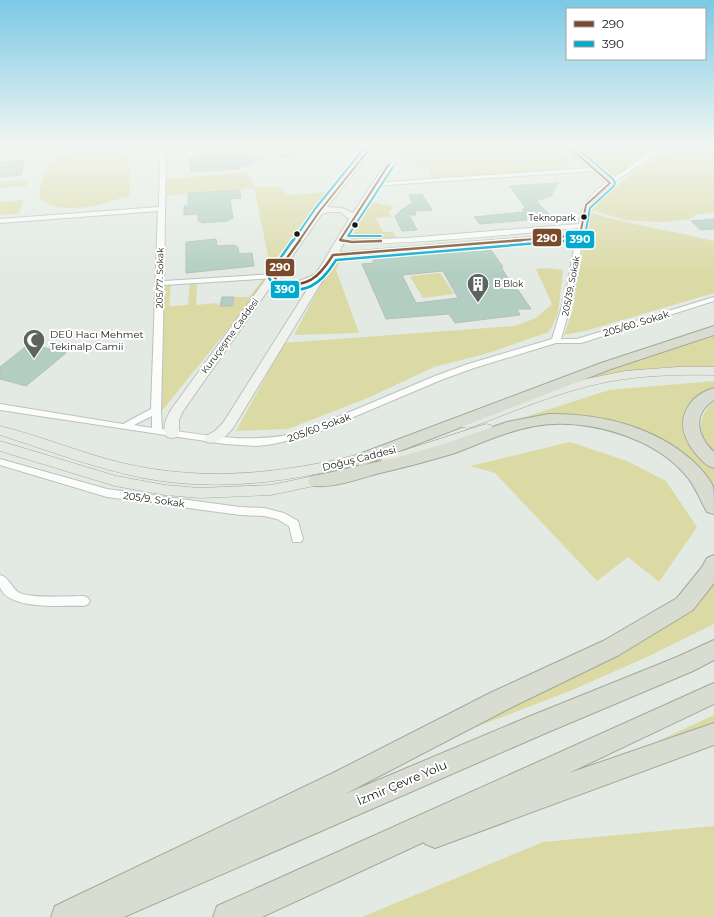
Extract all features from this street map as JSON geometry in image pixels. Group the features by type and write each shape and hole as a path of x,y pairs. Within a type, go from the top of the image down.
{"highway":[{"path":"360,460 606,366 714,330"},
{"path":"714,393 703,398 694,408 690,419 691,431 696,443 714,462"},
{"path":"317,481 361,473 446,449 520,425 538,421 570,420 609,425 630,431 652,440 673,453 693,471 711,499 714,507"},
{"path":"66,917 340,783 501,700 612,648 685,604 712,570 714,563"},
{"name":"İzmir Çevre Yolu","path":"89,917 529,728 685,664 714,648"},
{"path":"228,917 327,873 714,693"},
{"path":"327,873 714,734"}],"main road":[{"name":"Doğuş Caddesi","path":"0,430 122,468 163,476 211,480 253,480 303,472 360,460 406,446 572,386 618,376 678,370 714,371"},
{"name":"Doğuş Caddesi","path":"0,446 115,481 165,490 200,493 228,493 271,490 317,481 403,456 577,396 622,385 670,380 714,379"}],"street":[{"name":"205/77. Sokak","path":"158,432 156,410 161,190"},
{"name":"Kuruçeşme Caddesi","path":"172,434 170,427 172,418 319,212 337,190"},
{"path":"211,439 220,434 228,424 372,190"},
{"name":"205/39. Sokak","path":"556,341 564,320 584,210 586,205 603,190"},
{"path":"0,221 161,209"},
{"path":"319,212 328,209 341,209 349,212 354,218"},
{"path":"340,240 352,242 407,240 581,226"},
{"path":"332,255 580,235"},
{"path":"160,283 274,276 278,283 298,285 308,283 320,276"},
{"name":"205/60. Sokak","path":"556,341 578,341 714,299"},
{"name":"205/60 Sokak","path":"0,407 172,434 238,443 263,443 290,439 308,433 438,378 556,341"},
{"path":"124,427 156,410"},
{"name":"205/9. Sokak","path":"0,462 107,492 240,511 264,512 280,516 294,524 296,539"},
{"path":"0,579 13,595 27,600 84,601"}],"green space":[{"path":"40,190 130,190 130,197 119,198 102,204 79,208 63,208 47,204 41,200"},
{"path":"164,190 234,190 165,196"},
{"path":"254,190 282,190 286,194 292,195 326,192 284,253 276,263 270,265"},
{"path":"613,190 714,190 714,212 696,215 690,219 662,222 625,220 592,210"},
{"path":"23,200 19,213 0,215 0,202"},
{"path":"372,202 394,207 389,212 391,217 376,218 383,232 393,232 397,239 350,239"},
{"path":"591,213 714,241 714,293 585,331 564,335 573,309 586,229"},
{"path":"336,256 344,256 336,270 359,333 294,335"},
{"path":"546,268 563,270 558,314 549,332 485,354 434,367 370,397 288,429 236,431 284,343 515,326 536,318 552,304 536,269"},
{"path":"440,273 454,294 423,298 410,276"},
{"path":"264,278 269,278 161,412 164,284 171,284 169,306 188,305 190,283 197,282 196,305 216,303 220,306 232,306 234,297 249,297"},
{"path":"714,333 714,367 675,367 622,372 571,383 598,372"},
{"path":"714,381 714,388 693,400 686,407 683,418 688,436 714,465 714,492 702,474 626,425 587,416 556,415 522,418 609,390"},
{"path":"714,402 714,453 705,441 701,427 704,413"},
{"path":"570,442 627,461 666,481 697,527 659,582 628,557 597,581 495,473 470,466"},
{"path":"714,576 714,624 647,657 570,691 408,753 550,684"},
{"path":"714,715 714,723 656,742"},
{"path":"714,826 714,917 362,917 543,842"}],"building":[{"path":"240,190 241,198 230,199 233,218 227,221 203,223 198,221 198,214 184,215 184,206 188,205 188,193"},
{"path":"513,190 554,190 551,196 536,201 552,217 532,219 526,214 527,220 480,224 474,217 525,212 522,209 526,209"},
{"path":"422,194 432,210 415,211 416,215 409,215 417,230 402,231 395,216 401,210 413,203 409,195"},
{"path":"714,219 714,229 701,230 691,221"},
{"path":"216,239 217,246 234,245 238,247 239,254 252,253 254,266 186,273 186,242"},
{"path":"475,248 478,252 491,250 503,267 501,267 515,290 518,290 531,309 517,309 520,315 455,323 449,314 386,319 362,264 374,263 371,255","holes":["443,271 458,298 416,303 402,275"]},
{"path":"222,297 234,297 232,306 220,306"},
{"name":"DEÜ Hacı Mehmet Tekinalp Camii","path":"29,344 66,353 26,386 0,379 0,367"}],"transit line":[{"name":"390","path":"330,190 315,209 270,273 269,278 275,287 286,290 295,290 312,286 325,276 336,260 582,239 585,236 590,208 610,190"},
{"name":"290","path":"337,190 319,212 274,276 278,283 297,285 311,281 323,270 333,255 580,235 586,205 603,190"},
{"name":"290","path":"372,190 340,240 352,242 381,241"},
{"name":"390","path":"378,190 348,236 381,236"}],"place":[{"name":"Teknopark","path":"584,217"},
{"name":"B Blok","path":"478,304"},
{"name":"DEÜ Hacı Mehmet Tekinalp Camii","path":"34,360"}]}
